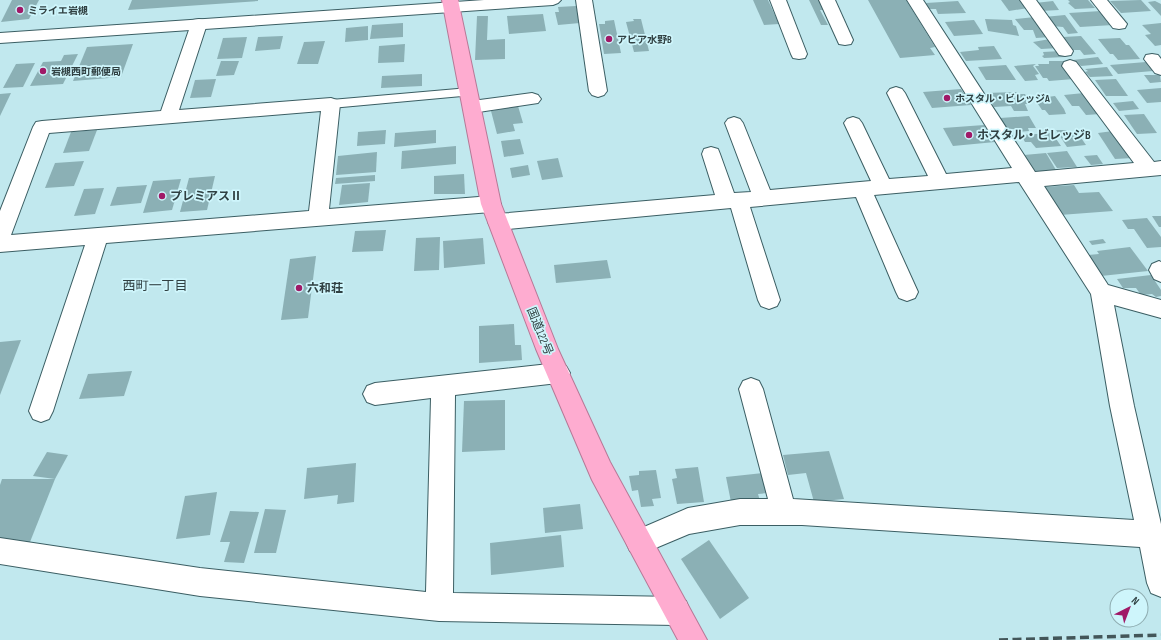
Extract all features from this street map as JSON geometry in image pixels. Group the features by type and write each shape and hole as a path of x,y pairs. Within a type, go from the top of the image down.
{"highway":[{"name":"国道122号","path":"451,3 470,100 495,213 558,373 601,471 693,640"}],"street":[{"path":"0,38 199,24 451,3 554,0"},
{"path":"584,0 598,91"},
{"path":"778,0 799,54"},
{"path":"827,0 845,40"},
{"path":"915,0 1101,292 1122,406 1161,583"},
{"path":"1028,0 1068,59 1155,168"},
{"path":"1099,0 1119,24"},
{"path":"168,117 199,24"},
{"path":"896,93 942,182"},
{"path":"0,237 42,127 331,104 532,99"},
{"path":"318,218 331,104"},
{"path":"734,123 763,198"},
{"path":"853,123 883,187"},
{"path":"711,154 733,201 769,300"},
{"path":"0,244 318,218 495,213 733,201 942,182 1155,168"},
{"path":"0,183 20,182"},
{"path":"862,189 907,292"},
{"path":"41,411 98,236"},
{"path":"1101,292 1161,309"},
{"path":"376,394 558,373"},
{"path":"439,607 443,386"},
{"path":"751,389 784,512"},
{"path":"639,542 688,521 740,512 784,512 1150,534"},
{"path":"0,551 200,582 439,607 676,611"}],"building":[{"name":"ミライエ岩槻","path":"12,0 39,0 29,19 1,22"},
{"path":"132,0 258,0 258,1 128,10"},
{"path":"753,0 768,0 779,24 764,25"},
{"path":"809,0 820,0 824,10 820,10 828,25 821,25"},
{"path":"868,0 906,0 935,47 930,48 935,55 900,58"},
{"path":"1001,0 1022,0 1028,8 1009,11"},
{"path":"1068,0 1088,0 1095,8 1075,9 1068,3 1070,2"},
{"path":"1141,0 1151,11 1121,13 1110,1"},
{"path":"958,1 966,13 938,14 936,9 929,9 926,3"},
{"path":"1053,1 1059,10 1041,11 1035,3"},
{"path":"1155,1 1161,4 1161,16 1148,2"},
{"path":"576,6 580,23 558,25 555,12 559,12 558,7"},
{"path":"1101,11 1113,25 1080,27 1069,13"},
{"path":"543,14 546,31 509,34 507,16"},
{"path":"1065,15 1078,33 1068,34 1063,27 1052,26 1044,17"},
{"path":"477,16 488,16 487,40 505,39 505,59 475,60"},
{"path":"1035,17 1050,37 1036,38 1033,30 1024,30 1015,19"},
{"path":"633,19 641,19 649,51 634,52 626,22 634,21"},
{"path":"985,19 1012,20 1013,25 1016,26 1019,36 988,31"},
{"name":"アピア水野B","path":"614,20 621,53 604,54 599,24 605,24 605,21"},
{"path":"974,20 983,34 954,36 945,22"},
{"path":"403,23 403,37 370,39 372,25"},
{"path":"1161,23 1161,45 1155,46 1145,35 1151,34 1142,25"},
{"path":"368,26 368,40 345,42 346,28"},
{"path":"283,36 280,49 255,51 258,37"},
{"path":"1081,36 1096,54 1084,55 1080,50 1072,50 1063,37"},
{"path":"247,37 242,58 217,59 223,38"},
{"path":"1120,38 1126,45 1129,45 1140,59 1118,60 1113,54 1110,54 1098,39"},
{"path":"1050,39 1059,48 1041,49 1033,42"},
{"path":"325,41 318,64 297,64 304,42"},
{"path":"133,44 121,77 73,81 87,47"},
{"path":"405,44 404,62 378,63 379,46"},
{"path":"994,46 1002,59 966,61 960,52 979,50 978,47"},
{"path":"1061,51 1065,57 1044,58 1042,56 1044,55 1043,52"},
{"path":"78,54 63,84 30,86 43,62 61,61 64,55"},
{"path":"1098,57 1103,64 1081,66 1073,60"},
{"path":"221,61 239,61 234,75 216,76"},
{"path":"1049,61 1063,61 1065,63 1062,64 1074,79 1049,81 1047,78 1043,78 1035,66 1039,66 1038,64 1049,64"},
{"path":"1146,62 1153,71 1118,74 1110,65"},
{"path":"35,63 23,87 3,88 16,64"},
{"path":"1036,64 1033,66 1039,74 1035,75 1038,80 1025,81 1014,66"},
{"path":"1006,65 1016,80 986,80 978,67"},
{"path":"1107,67 1113,76 1090,77 1085,72 1088,71 1085,69"},
{"path":"422,74 422,86 381,88 382,76"},
{"path":"1144,75 1160,75 1161,82 1150,83"},
{"path":"216,79 211,97 190,98 195,80"},
{"path":"1116,79 1128,96 1106,96 1095,80"},
{"path":"1161,88 1161,102 1147,103 1137,90"},
{"name":"ホスタル・ビレッジA","path":"961,89 971,105 932,108 923,92"},
{"path":"1016,92 1018,94 1025,94 1031,104 1025,104 1028,111 1014,111 1011,106 994,107 986,93"},
{"path":"11,93 0,116 0,94"},
{"path":"1084,93 1101,114 1086,115 1079,106 1072,106 1064,95"},
{"path":"1055,96 1066,114 1049,115 1045,110 1042,110 1036,101 1040,100 1039,98"},
{"path":"1133,101 1139,109 1119,111 1113,103"},
{"path":"518,106 523,123 513,124 515,131 497,134 491,111"},
{"path":"1144,114 1157,133 1137,134 1124,115"},
{"path":"1029,116 1036,128 1028,128 1029,131 1018,132 1016,129 1008,129 1000,118"},
{"name":"ホスタル・ビレッジB","path":"984,125 995,142 953,146 943,128"},
{"path":"97,130 89,151 63,153 71,132"},
{"path":"386,130 385,144 357,146 358,132"},
{"path":"436,130 436,143 394,147 395,133"},
{"path":"1056,130 1077,132 1086,145 1067,147"},
{"path":"1113,131 1133,158 1115,159 1098,133"},
{"path":"1052,133 1061,146 1036,148 1031,142 1025,142 1021,135"},
{"path":"520,139 524,154 504,157 501,141"},
{"path":"456,146 456,164 401,169 402,151"},
{"path":"1067,151 1077,167 1057,168 1047,153"},
{"path":"377,152 376,172 336,175 338,156"},
{"path":"1046,153 1056,170 1035,172 1024,155"},
{"path":"1097,155 1103,164 1091,165 1084,156"},
{"path":"558,158 563,177 542,180 537,161"},
{"path":"84,161 74,186 45,188 55,163"},
{"path":"528,165 530,175 512,178 510,168"},
{"path":"464,174 465,194 434,194 434,176"},
{"path":"375,175 375,181 335,184 336,178"},
{"path":"215,176 207,210 180,212 189,178"},
{"name":"プレミアスⅡ","path":"181,179 172,210 143,213 153,181"},
{"path":"370,183 368,202 339,205 342,185"},
{"path":"147,185 141,203 110,206 117,187"},
{"path":"1074,185 1079,193 1099,192 1113,211 1060,215 1044,187"},
{"path":"104,188 95,214 74,216 84,189"},
{"path":"1152,216 1161,216 1161,227 1159,227"},
{"path":"1147,218 1161,237 1161,247 1147,248 1134,229 1128,229 1122,220"},
{"path":"386,230 383,251 352,252 355,231"},
{"path":"440,237 439,270 414,271 416,238"},
{"path":"483,238 485,264 444,268 443,241"},
{"path":"1103,239 1106,243 1092,245 1089,241"},
{"path":"1130,247 1148,271 1101,276 1088,255 1099,254 1097,251"},
{"name":"六和荘","path":"316,256 308,318 281,320 290,259"},
{"path":"607,260 611,278 556,283 554,265"},
{"path":"1151,275 1161,290 1161,296 1156,297 1152,294 1141,295 1136,288 1123,288 1117,279"},
{"path":"514,324 515,345 521,345 522,360 479,363 479,326"},
{"path":"21,340 0,395 0,342"},
{"path":"132,371 124,396 79,399 88,374"},
{"path":"505,400 505,450 462,452 464,401"},
{"path":"829,451 844,499 814,502 806,473 788,475 783,455"},
{"path":"47,452 68,455 55,479 33,476"},
{"path":"356,463 354,502 337,504 338,495 304,499 307,468"},
{"path":"698,467 704,502 677,504 672,479 677,478 675,469"},
{"path":"656,470 661,498 652,499 654,506 641,507 638,490 632,491 629,476 639,475 639,471"},
{"path":"763,473 768,493 758,494 761,504 732,507 726,477"},
{"path":"2,479 55,479 30,542 0,542 0,485"},
{"path":"217,492 210,535 176,539 185,496"},
{"path":"580,504 583,529 545,533 543,508"},
{"path":"265,509 286,510 276,553 254,553"},
{"path":"230,511 259,512 244,563 224,562 230,542 220,542"},
{"path":"561,535 564,567 491,575 490,543"},
{"path":"709,540 749,598 720,619 681,559"}],"railway":[{"path":"999,640 1161,635"}],"place":[{"name":"ミライエ岩槻","path":"20,10"},
{"name":"アピア水野B","path":"609,39"},
{"name":"岩槻西町郵便局","path":"43,71"},
{"name":"ホスタル・ビレッジA","path":"947,98"},
{"name":"ホスタル・ビレッジB","path":"969,135"},
{"name":"プレミアスⅡ","path":"162,196"},
{"name":"六和荘","path":"299,288"}],"district":[{"name":"西町一丁目","path":"155,285"}]}
